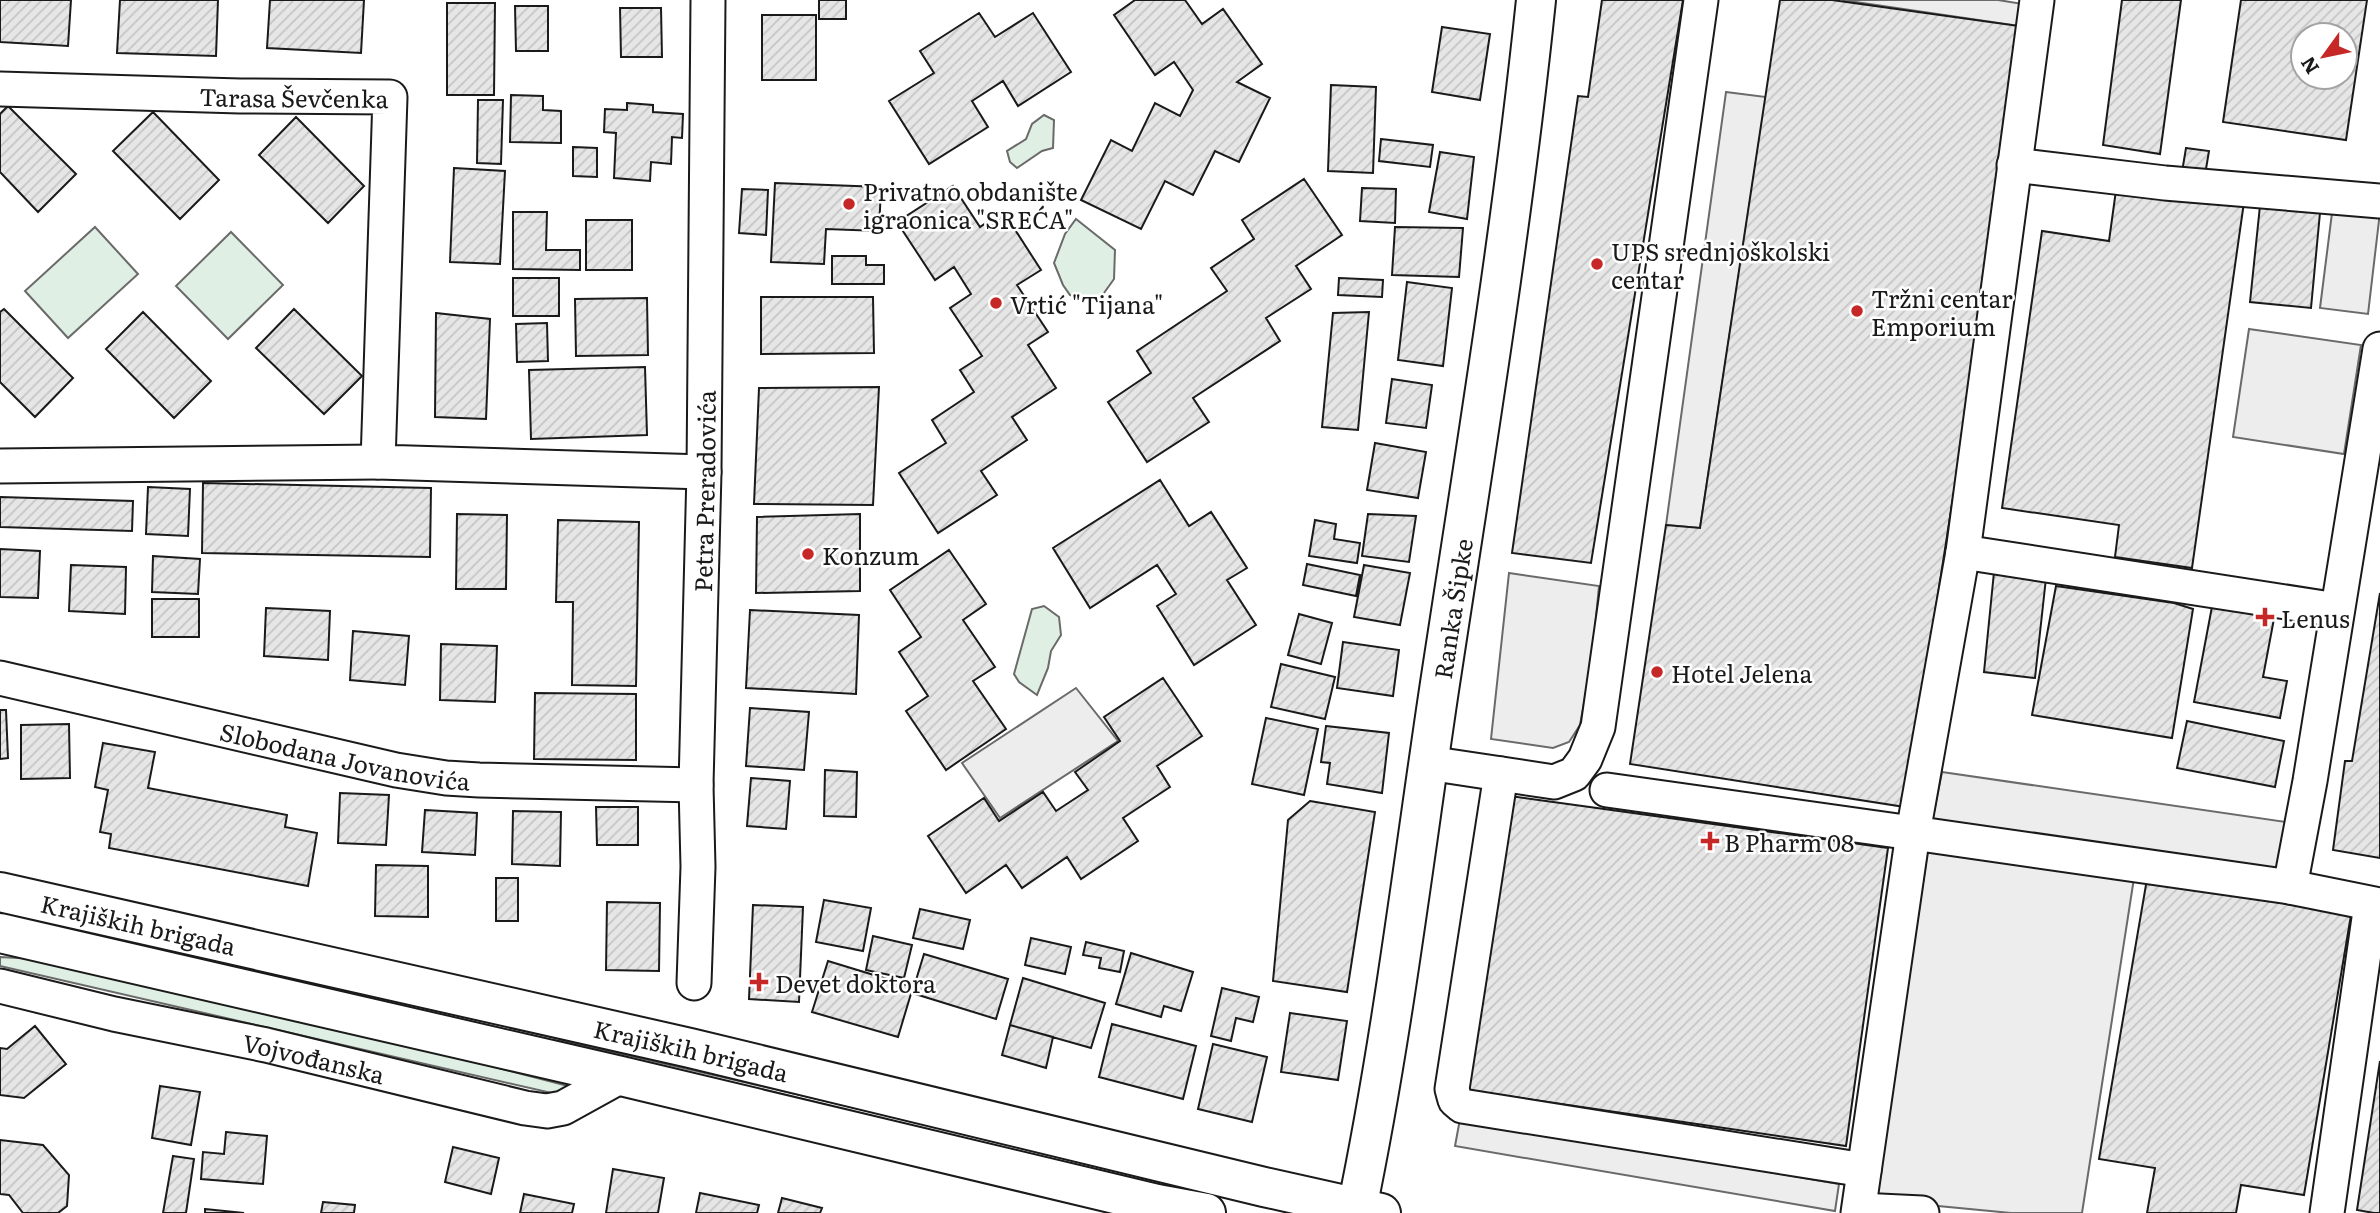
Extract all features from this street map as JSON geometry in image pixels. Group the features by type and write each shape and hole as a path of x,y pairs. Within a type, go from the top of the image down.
{"main road":[{"name":"Ranka Šipke","path":"1365,1211 1392,1005 1523,126 1536,0"},
{"name":"Krajiških brigada","path":"0,892 690,1048 1365,1211"},
{"name":"Krajiških brigada","path":"0,933 621,1076 1144,1201 1206,1213"}],"street":[{"name":"Petra Preradovića","path":"694,983 704,472 708,0"},
{"path":"1428,763 1554,782 1574,774 1598,727 1701,0"},
{"path":"1922,1213 1858,1211 1909,833 1963,552 2014,165 2028,1"},
{"name":"Tarasa Ševčenka","path":"0,89 390,97 378,462"},
{"path":"2014,165 2165,183 2380,201"},
{"path":"2290,887 2380,349"},
{"path":"0,466 378,462 704,472"},
{"path":"1963,552 2337,610"},
{"name":"Slobodana Jovanovića","path":"0,678 396,770 446,778 696,785"},
{"path":"1501,774 1452,1089 1455,1100 1462,1106 1864,1170"},
{"path":"1607,790 2290,887 2376,904 2327,1213"},
{"name":"Vojvođanska","path":"0,986 114,1014 266,1045 525,1108 547,1111 563,1108 621,1076"}],"green space":[{"path":"1044,115 1054,120 1053,148 1042,151 1017,168 1010,162 1007,151 1026,139 1032,124"},
{"path":"1076,219 1115,250 1114,279 1099,300 1070,295 1054,263 1065,234"},
{"path":"95,227 138,274 68,338 25,291"},
{"path":"231,232 283,285 228,339 176,286"},
{"path":"1044,606 1059,617 1061,635 1051,651 1048,668 1037,695 1019,682 1014,674 1032,609"},
{"path":"0,907 665,1057 1252,1200 627,1055 562,1041 516,1037 0,916"},
{"path":"0,957 36,959 487,1065 568,1088 556,1094 0,966"}],"shaded area":[{"path":"1842,0 1998,0 2029,5 2026,27"},
{"path":"1726,92 1766,97 1700,528 1666,525"},
{"path":"2333,205 2380,212 2368,314 2320,308"},
{"path":"2249,329 2361,345 2344,454 2233,437"},
{"path":"1509,573 1599,586 1592,659 1580,725 1569,742 1553,748 1491,739"},
{"path":"1076,688 1118,741 1000,818 962,763"},
{"path":"1942,772 2286,822 2277,876 1931,827"},
{"path":"1928,849 2134,878 2082,1213 2011,1213 1876,1200"},
{"path":"1460,1119 1839,1184 1835,1211 1455,1146"}],"building":[{"path":"0,0 71,0 68,46 0,42"},
{"path":"120,0 218,0 216,56 117,53"},
{"path":"270,0 364,0 361,53 267,48"},
{"path":"819,0 846,0 846,19 819,19"},
{"path":"1135,0 1185,0 1202,24 1223,9 1262,64 1237,82 1270,98 1239,162 1215,151 1193,195 1165,181 1141,229 1081,200 1111,140 1132,151 1155,103 1180,116 1193,90 1174,62 1155,75 1114,15"},
{"name":"UPS srednjoškolski centar","path":"1602,0 1683,0 1591,563 1512,553 1578,96 1588,97"},
{"name":"Tržni centar Emporium","path":"1780,0 1832,0 2026,27 1905,807 1630,764 1666,525 1700,528"},
{"path":"2122,0 2181,0 2160,154 2103,145"},
{"path":"2241,0 2367,0 2359,53 2359,21 2289,21 2289,91 2353,91 2346,140 2223,122"},
{"path":"447,3 495,3 494,95 447,95"},
{"path":"515,6 548,6 548,51 516,51"},
{"path":"620,8 661,8 662,57 621,57"},
{"path":"979,13 995,37 1033,13 1071,72 1018,106 1003,81 972,101 988,127 929,164 889,101 934,73 920,51"},
{"path":"762,15 816,15 816,80 762,80"},
{"path":"1442,27 1490,34 1480,100 1432,92"},
{"path":"1331,85 1376,87 1373,173 1328,171"},
{"path":"511,95 543,96 543,110 561,111 561,143 510,142"},
{"path":"478,100 503,100 501,164 477,163"},
{"path":"627,103 653,105 653,112 683,114 682,138 672,137 671,164 651,162 650,181 614,178 616,133 604,132 605,109 627,110"},
{"path":"8,106 76,174 38,212 0,172 0,114"},
{"path":"153,112 219,180 180,219 113,151"},
{"path":"296,117 364,186 328,223 259,155"},
{"path":"1381,139 1433,145 1430,167 1379,161"},
{"path":"573,147 597,148 597,177 573,176"},
{"path":"2186,148 2209,151 2204,181 2181,178"},
{"path":"1440,152 1474,157 1467,219 1429,212"},
{"path":"454,168 505,171 500,264 450,262"},
{"path":"1304,179 1342,235 1296,266 1311,289 1266,318 1280,341 1193,398 1209,422 1147,462 1108,402 1151,373 1137,351 1227,291 1211,268 1254,239 1242,220"},
{"path":"775,183 881,187 879,231 826,229 824,264 771,262"},
{"path":"2117,183 2244,202 2192,568 2115,557 2119,525 2002,508 2042,231 2109,241"},
{"path":"953,186 980,227 1003,211 1041,270 1017,285 1048,332 1028,345 1056,388 1012,417 1027,440 981,471 997,495 938,533 899,473 946,443 932,420 974,392 960,370 982,356 950,308 971,294 954,267 935,280 897,222"},
{"path":"1362,188 1396,189 1395,223 1360,221"},
{"path":"742,189 768,190 766,235 739,233"},
{"path":"2261,196 2321,202 2311,308 2250,302"},
{"path":"513,212 547,212 546,250 580,250 580,270 513,269"},
{"path":"586,220 632,220 632,270 586,270"},
{"path":"1395,227 1463,228 1459,277 1392,275"},
{"path":"832,256 866,256 866,265 884,265 884,284 832,284"},
{"path":"513,278 559,278 559,316 513,316"},
{"path":"1339,278 1383,280 1382,297 1338,295"},
{"path":"1407,282 1452,288 1443,366 1398,360"},
{"path":"761,297 873,297 874,353 761,354"},
{"path":"647,298 648,355 576,356 575,299"},
{"path":"4,309 73,378 35,417 0,382 0,312"},
{"path":"294,309 362,376 324,414 256,348"},
{"path":"143,312 211,381 174,418 106,349"},
{"path":"1369,312 1358,430 1322,427 1333,313"},
{"path":"436,313 490,319 486,419 435,417"},
{"path":"547,323 548,361 517,362 516,324"},
{"path":"645,367 647,435 531,439 529,370"},
{"path":"1392,379 1432,385 1426,428 1386,423"},
{"path":"879,387 873,505 754,504 759,388"},
{"path":"1375,443 1426,452 1418,498 1367,490"},
{"path":"1160,480 1189,526 1211,512 1247,568 1227,580 1256,625 1194,665 1157,606 1176,594 1157,565 1090,608 1053,548"},
{"path":"203,483 431,488 430,557 202,553"},
{"path":"148,487 190,489 188,536 146,534"},
{"path":"0,497 133,501 132,531 0,527"},
{"path":"457,514 507,515 506,589 456,589"},
{"name":"Konzum","path":"860,514 860,591 756,593 757,517"},
{"path":"1368,514 1416,516 1409,562 1362,556"},
{"path":"558,520 639,522 636,686 572,685 573,602 556,602"},
{"path":"1315,520 1336,524 1334,539 1360,543 1357,563 1309,556"},
{"path":"0,549 40,551 38,598 0,597"},
{"path":"949,550 986,604 963,620 995,667 973,681 1006,729 946,770 906,711 928,696 899,652 921,637 890,590"},
{"path":"153,556 200,559 198,594 152,592"},
{"path":"1307,564 1360,575 1356,596 1303,585"},
{"path":"71,565 126,567 125,614 69,611"},
{"path":"1364,565 1410,573 1400,625 1354,617"},
{"path":"1994,572 2046,578 2035,678 1984,672"},
{"path":"2056,586 2174,603 2193,609 2172,738 2032,715"},
{"path":"2380,593 2380,858 2333,850 2345,761 2352,761"},
{"path":"2214,596 2276,608 2263,677 2287,681 2280,718 2194,702"},
{"path":"152,599 199,599 199,637 152,637"},
{"path":"266,608 330,611 328,660 264,656"},
{"path":"750,610 859,615 856,694 746,688"},
{"path":"1299,614 1332,623 1321,664 1288,655"},
{"path":"353,631 409,636 405,685 350,680"},
{"path":"1343,642 1399,650 1393,696 1337,688"},
{"path":"441,644 497,646 495,702 440,700"},
{"path":"1281,664 1335,677 1325,719 1271,707"},
{"path":"1163,678 1202,736 1157,766 1170,787 1123,818 1138,841 1081,879 1067,857 1022,888 1006,865 966,893 928,836 984,798 999,821 1043,792 1056,811 1088,790 1075,772 1120,741 1104,717"},
{"path":"535,693 636,694 636,760 534,759"},
{"path":"750,708 809,712 804,770 746,766"},
{"path":"0,710 6,710 8,758 0,759"},
{"path":"1266,718 1318,729 1304,795 1252,784"},
{"path":"2187,721 2284,741 2275,787 2177,768"},
{"path":"69,724 70,778 21,779 21,725"},
{"path":"1326,726 1389,733 1382,793 1327,784 1330,763 1321,762"},
{"path":"103,743 155,752 148,788 287,815 285,827 317,833 308,886 109,848 111,834 100,832 108,790 95,787"},
{"path":"825,770 857,772 856,817 824,816"},
{"path":"751,778 790,781 786,829 747,826"},
{"path":"340,793 389,795 386,845 338,843"},
{"path":"1503,795 1888,848 1846,1146 1460,1089"},
{"path":"1310,801 1375,812 1347,992 1273,981 1288,820"},
{"path":"596,807 638,807 638,845 597,845"},
{"path":"425,810 477,813 475,855 422,852"},
{"path":"513,811 561,812 560,866 512,864"},
{"path":"376,865 428,866 428,917 375,916"},
{"path":"496,878 518,878 518,921 496,921"},
{"path":"2147,879 2351,915 2304,1195 2241,1185 2236,1213 2147,1213 2155,1168 2099,1159"},
{"path":"824,900 871,908 863,951 816,942"},
{"path":"607,902 660,903 659,971 606,970"},
{"path":"753,905 803,907 799,1002 749,999"},
{"path":"920,909 970,920 963,949 913,938"},
{"path":"873,936 912,945 904,978 866,970"},
{"path":"1031,938 1071,947 1065,974 1025,965"},
{"path":"1086,942 1124,951 1120,972 1099,968 1101,958 1083,955"},
{"path":"1131,953 1193,972 1181,1011 1164,1006 1161,1017 1116,1004"},
{"path":"924,954 1008,979 996,1019 912,993"},
{"path":"828,961 913,987 898,1037 812,1012"},
{"path":"1023,978 1105,1003 1091,1048 1010,1025"},
{"path":"1222,988 1259,997 1253,1022 1236,1018 1231,1041 1211,1036"},
{"path":"1290,1013 1347,1021 1338,1080 1281,1072"},
{"path":"1112,1024 1196,1046 1183,1099 1099,1077"},
{"path":"1010,1025 1053,1037 1046,1068 1002,1055"},
{"path":"35,1026 66,1064 24,1098 0,1095 0,1048 7,1049"},
{"path":"1213,1044 1267,1057 1252,1122 1198,1109"},
{"path":"2380,1061 2380,1213 2374,1213 2357,1210"},
{"path":"160,1086 200,1092 191,1145 152,1138"},
{"path":"226,1132 267,1136 263,1184 201,1179 203,1152 224,1154"},
{"path":"0,1140 43,1145 69,1175 67,1206 58,1213 23,1213 9,1195 0,1194"},
{"path":"453,1147 499,1158 491,1194 445,1182"},
{"path":"173,1156 194,1159 186,1213 163,1213"},
{"path":"613,1169 664,1178 658,1213 606,1213"},
{"path":"700,1193 759,1205 757,1213 696,1213"},
{"path":"524,1194 574,1204 572,1213 520,1213"},
{"path":"782,1198 822,1208 820,1213 778,1213"},
{"path":"323,1202 355,1205 354,1213 321,1213"},
{"path":"205,1209 244,1213 205,1213"}],"place":[{"name":"Privatno obdanište igraonica \"SREĆA\"","path":"849,204"},
{"name":"UPS srednjoškolski centar","path":"1597,264"},
{"name":"Vrtić \"Tijana\"","path":"996,303"},
{"name":"Tržni centar Emporium","path":"1857,311"},
{"name":"Konzum","path":"808,554"},
{"name":"Lenus","path":"2265,617"},
{"name":"Hotel Jelena","path":"1657,672"},
{"name":"B Pharm 08","path":"1710,841"},
{"name":"Devet doktora","path":"759,982"}]}
